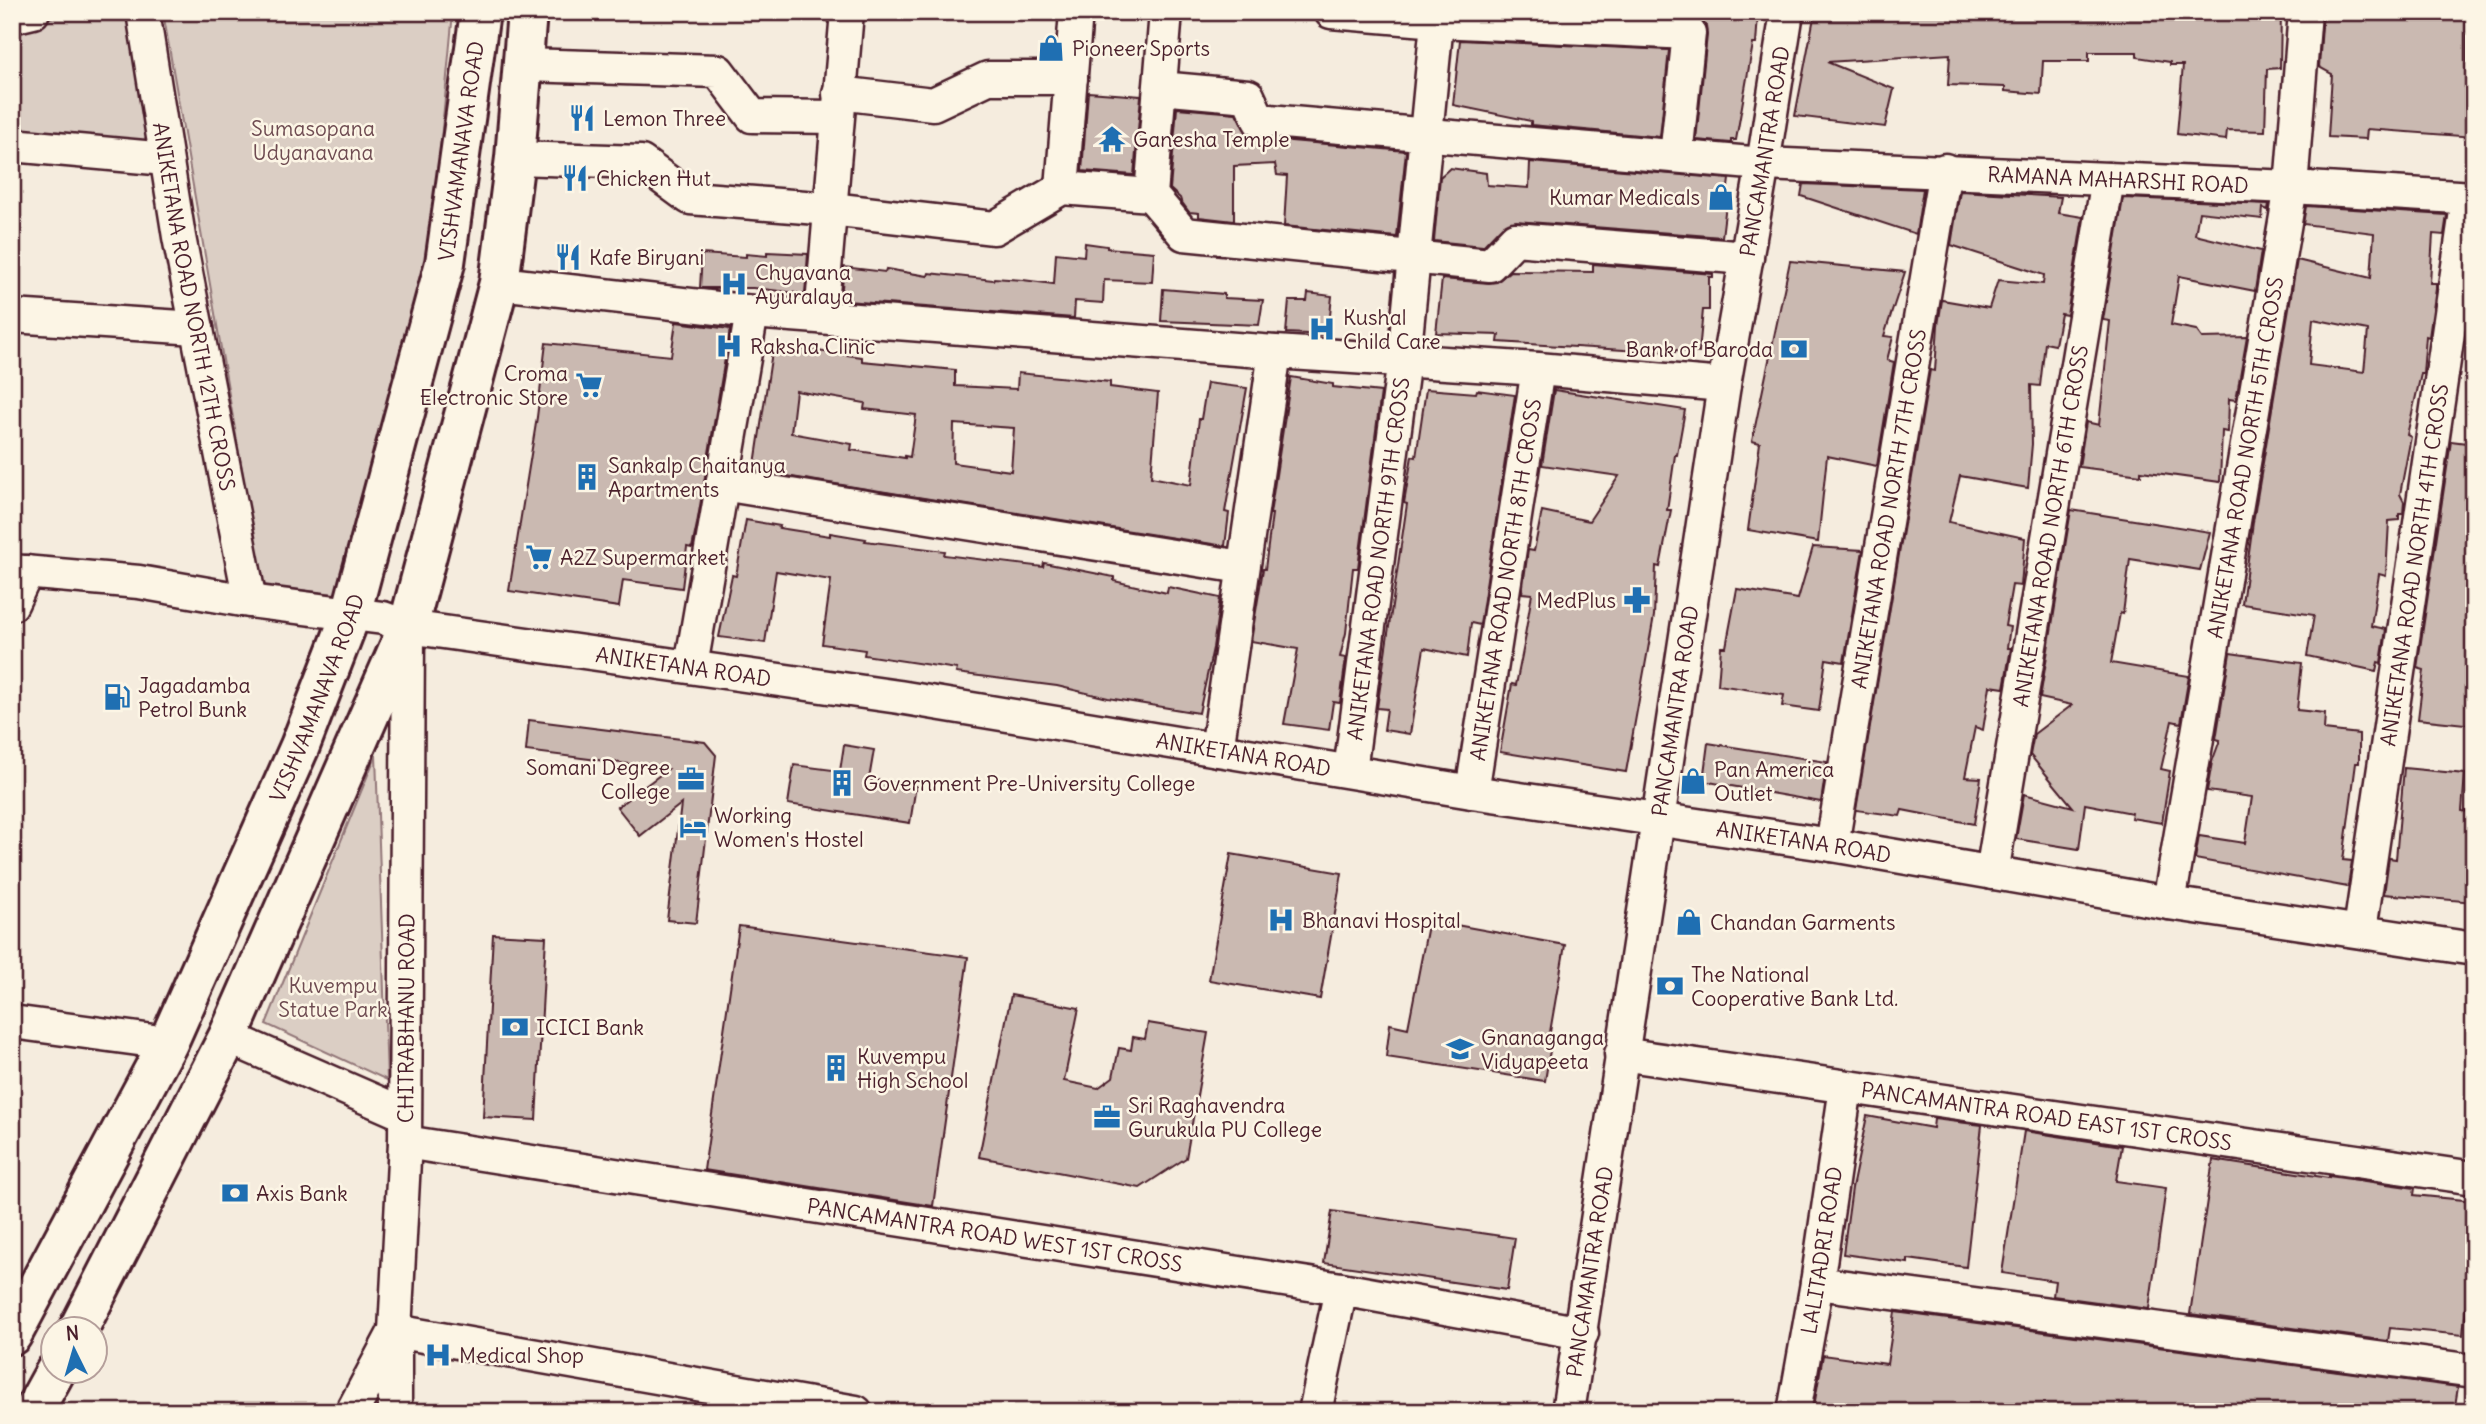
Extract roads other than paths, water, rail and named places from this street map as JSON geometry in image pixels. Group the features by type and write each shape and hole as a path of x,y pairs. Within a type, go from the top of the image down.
{"main road":[{"name":"VISHVAMANAVA ROAD","path":"12,1335 168,1043 300,746 351,614 445,263 480,12"},
{"path":"85,1316 228,1037 408,627 499,283 515,159 527,12"},
{"path":"33,1412 47,1386"}],"street":[{"path":"12,17 33,12"},
{"name":"ANIKETANA ROAD NORTH 12TH CROSS","path":"143,12 166,159 250,601"},
{"path":"821,317 847,12"},
{"path":"1062,188 1076,12"},
{"path":"1166,12 1152,195 1184,234 1490,265 1515,239 1747,258"},
{"path":"1331,12 1690,23 1676,156"},
{"name":"PANCAMANTRA ROAD","path":"1568,1412 1724,385 1787,12"},
{"name":"ANIKETANA ROAD NORTH 5TH CROSS","path":"2169,903 2291,187 2305,12"},
{"name":"ANIKETANA ROAD NORTH 9TH CROSS","path":"1350,771 1404,359 1438,17"},
{"path":"524,65 718,71 752,116 838,105 933,104 988,78 1071,78"},
{"name":"RAMANA MAHARSHI ROAD","path":"1160,88 1248,96 1259,120 1763,164 1945,170 2471,198"},
{"path":"12,145 166,159"},
{"path":"515,159 641,162 690,198 831,209 993,228 1062,188 1152,195"},
{"name":"ANIKETANA ROAD NORTH 7TH CROSS","path":"1832,845 1945,170"},
{"name":"ANIKETANA ROAD NORTH 6TH CROSS","path":"1992,873 2108,179"},
{"name":"ANIKETANA ROAD NORTH 4TH CROSS","path":"2360,930 2471,198"},
{"path":"499,283 752,312 1724,385"},
{"path":"691,666 752,312"},
{"path":"12,316 197,328"},
{"path":"1216,750 1275,352"},
{"name":"ANIKETANA ROAD NORTH 8TH CROSS","path":"1472,792 1538,369"},
{"path":"722,484 1242,567"},
{"path":"12,604 19,572"},
{"name":"ANIKETANA ROAD","path":"19,572 139,582 250,601 383,618 408,627 691,666 1472,792 1832,845 2169,903 2474,949"},
{"name":"CHITRABHANU ROAD","path":"396,1412 395,1331 404,1128 408,627"},
{"path":"12,1022 168,1043"},
{"name":"PANCAMANTRA ROAD WEST 1ST CROSS","path":"228,1037 404,1128 1342,1289 1582,1333"},
{"name":"PANCAMANTRA ROAD EAST 1ST CROSS","path":"1621,1054 2474,1178"},
{"name":"LALITADRI ROAD","path":"1794,1412 1817,1283 1846,1087"},
{"path":"1817,1283 2474,1371"},
{"path":"1315,1412 1342,1289"},
{"path":"352,1412 395,1331 856,1412"}],"place":[{"name":"Pioneer Sports","path":"1051,48"},
{"name":"Lemon Three","path":"582,118"},
{"name":"Ganesha Temple","path":"1112,139"},
{"name":"Chicken Hut","path":"575,178"},
{"name":"Kumar Medicals","path":"1721,197"},
{"name":"Kafe Biryani","path":"568,257"},
{"name":"Chyavana Ayuralaya","path":"734,284"},
{"name":"Kushal Child Care","path":"1322,329"},
{"name":"Raksha Clinic","path":"729,346"},
{"name":"Bank of Baroda","path":"1794,349"},
{"name":"Croma Electronic Store","path":"589,385"},
{"name":"Sankalp Chaitanya Apartments","path":"587,477"},
{"name":"A2Z Supermarket","path":"539,557"},
{"name":"MedPlus","path":"1637,600"},
{"name":"Jagadamba Petrol Bunk","path":"117,697"},
{"name":"Somani Degree College","path":"691,779"},
{"name":"Pan America Outlet","path":"1693,781"},
{"name":"Government Pre-University College","path":"842,783"},
{"name":"Working Women's Hostel","path":"693,827"},
{"name":"Bhanavi Hospital","path":"1281,920"},
{"name":"Chandan Garments","path":"1689,922"},
{"name":"The National Cooperative Bank Ltd.","path":"1670,986"},
{"name":"ICICI Bank","path":"515,1027"},
{"name":"Gnanaganga Vidyapeeta","path":"1460,1049"},
{"name":"Kuvempu High School","path":"836,1068"},
{"name":"Sri Raghavendra Gurukula PU College","path":"1107,1117"},
{"name":"Axis Bank","path":"235,1193"},
{"name":"Medical Shop","path":"438,1355"}],"park label":[{"name":"Sumasopana Udyanavana","path":"313,140"},
{"name":"Kuvempu Statue Park","path":"333,997"}]}
